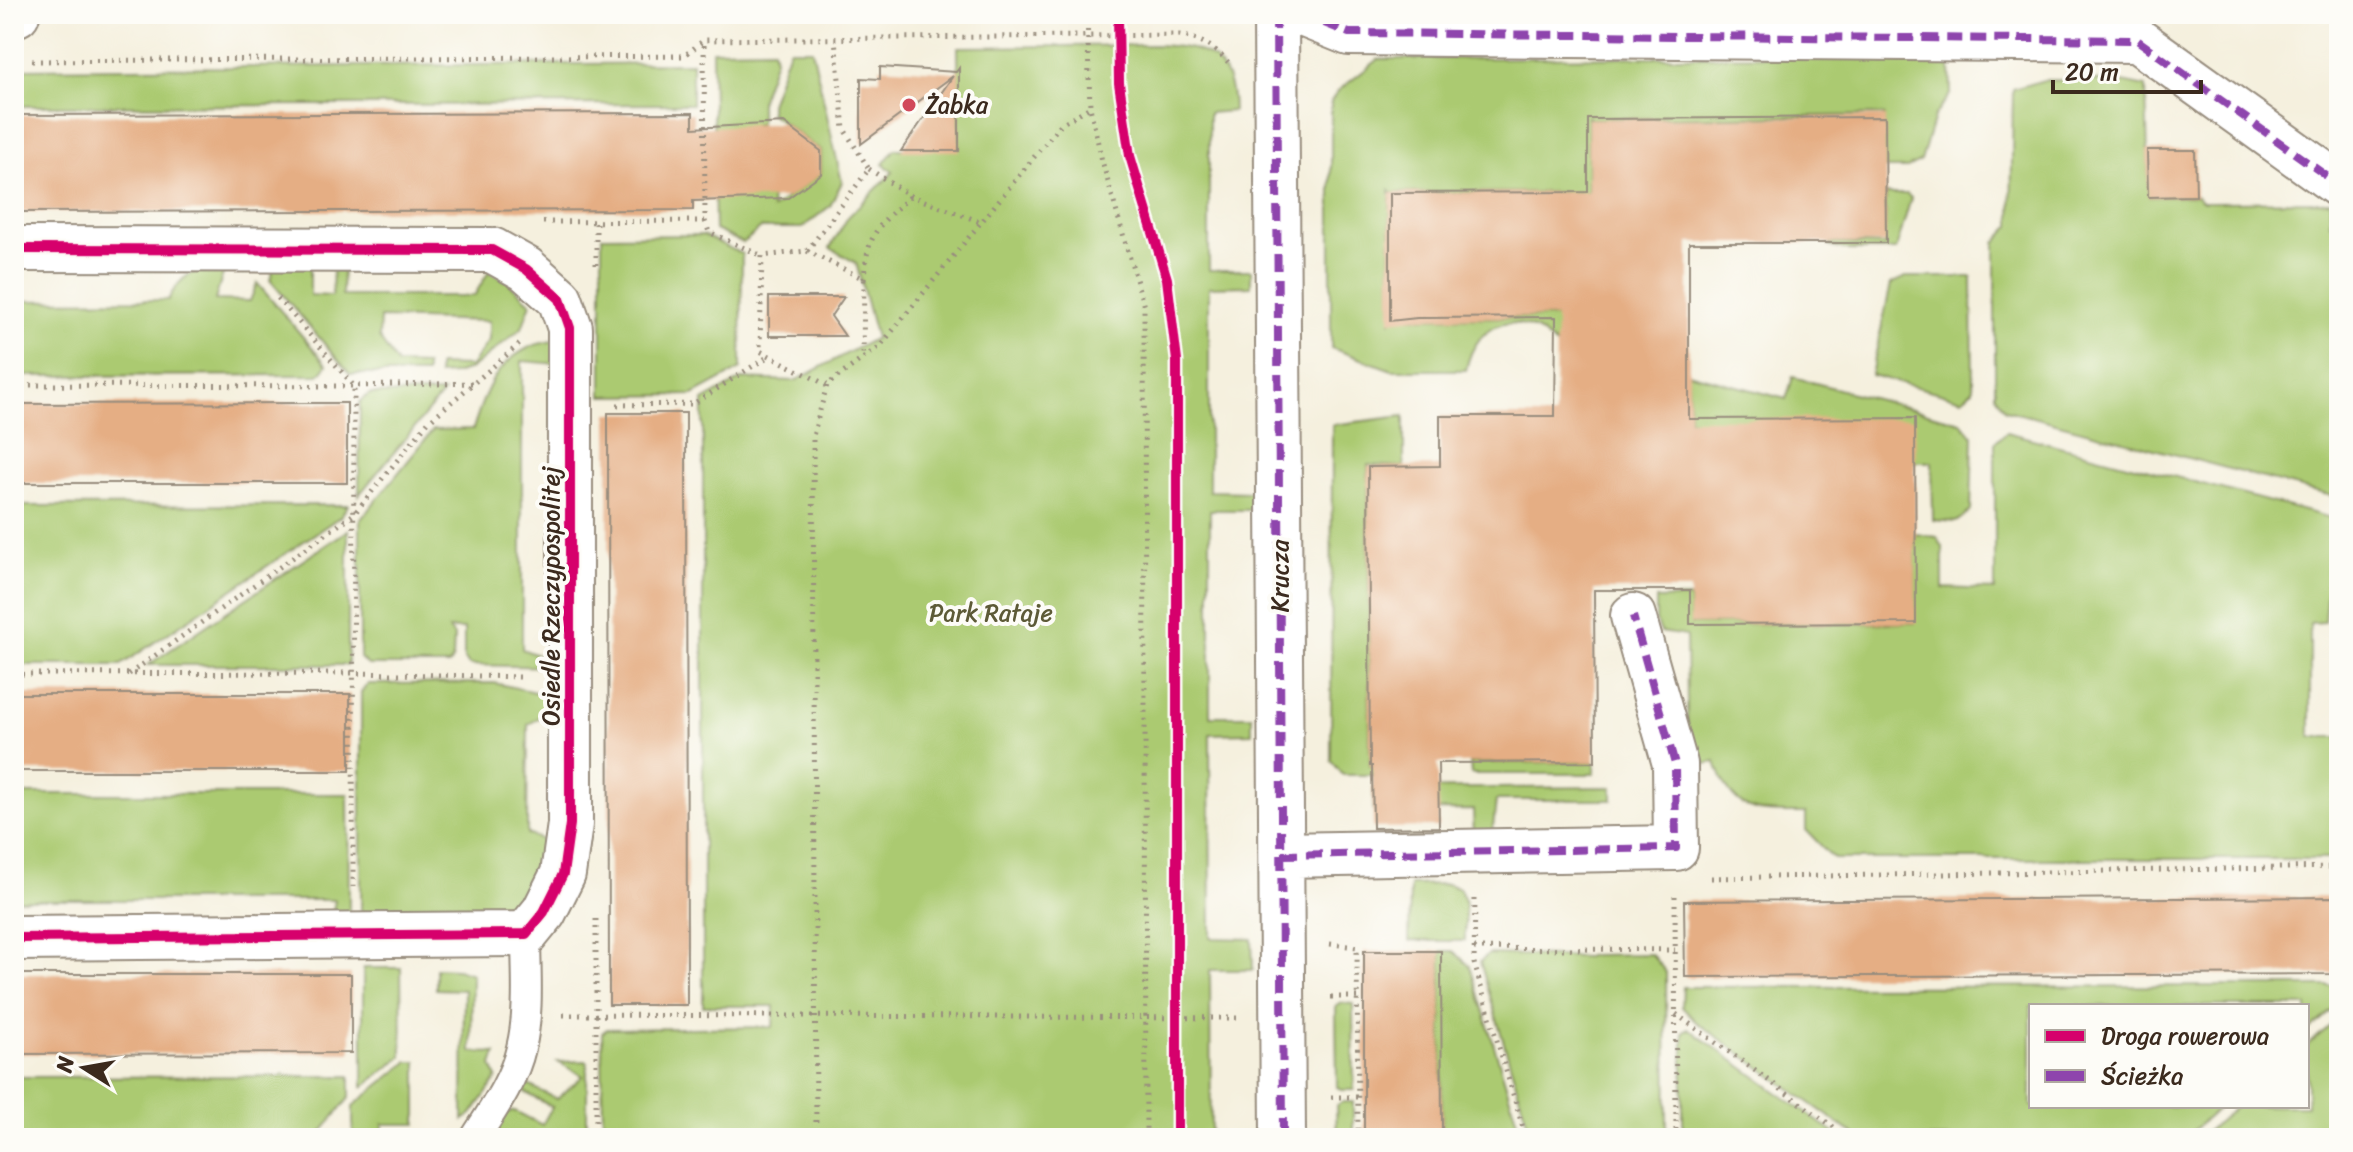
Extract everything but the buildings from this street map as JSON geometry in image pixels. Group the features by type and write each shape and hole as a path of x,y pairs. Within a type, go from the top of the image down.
{"street":[{"name":"Krucza","path":"1276,14 1283,1138"},
{"path":"1302,14 1349,33 2137,40 2339,185"},
{"path":"14,249 492,250 526,269 560,299"},
{"name":"Osiedle Rzeczypospolitej","path":"526,934 544,912 563,874 570,824 570,328 560,299"},
{"path":"1282,855 1444,852 1675,863 1675,764 1633,616"},
{"path":"14,938 526,934"}],"lane":[{"path":"475,1138 521,1050 526,1015 526,934"}],"path":[{"path":"1087,14 1090,107 1102,161 1144,307 1146,1138"},
{"path":"30,61 684,56 704,40 1179,35 1197,39 1214,48 1237,77 1242,95 1277,95"},
{"path":"835,39 844,129 869,169 911,196 981,222"},
{"path":"816,1138 813,436 827,385 881,345 1061,124 1090,107"},
{"path":"807,251 869,169"},
{"path":"863,359 866,248 885,219 911,196"},
{"path":"705,221 709,232 762,256 807,251 864,279"},
{"path":"271,248 263,280 354,386 354,936"},
{"path":"762,256 760,351 827,385"},
{"path":"129,674 354,514 428,422 526,338 560,299"},
{"path":"609,406 693,404 769,356"},
{"path":"14,385 354,386 475,383"},
{"path":"14,674 353,673 571,679"},
{"path":"1444,852 1450,870 1465,878 1475,898 1474,963 1526,1138"},
{"path":"1676,1138 1675,863 2339,867"},
{"path":"1330,944 1357,947 1358,1138"},
{"path":"1474,948 1675,950"},
{"path":"1330,997 1358,997"},
{"path":"1177,1002 1177,1033"},
{"path":"1676,1014 1849,1138"},
{"path":"526,1015 1282,1018"},
{"path":"1331,1097 1358,1097"}],"green space":[{"path":"1471,14 2031,14 2031,17 1471,21"},
{"name":"Park Rataje","path":"1155,45 1201,52 1221,66 1227,77 1233,111 1209,113 1209,270 1251,270 1251,286 1209,287 1209,491 1251,492 1251,510 1210,510 1210,716 1252,716 1252,733 1210,734 1211,938 1252,939 1253,970 1210,970 1211,1138 603,1138 602,1033 607,1029 773,1027 774,1006 703,1006 703,401 742,379 795,381 876,338 856,263 830,248 848,217 893,172 883,164 895,149 959,149 958,47"},
{"path":"773,49 775,59 760,102 760,124 752,125 772,209 821,173 821,151 770,113 770,104 789,49 812,49 842,182 830,206 802,228 761,228 743,243 715,230 712,50"},
{"path":"1929,55 1950,64 1951,93 1934,117 1921,161 1907,168 1885,168 1884,115 1590,119 1588,116 1588,192 1392,193 1390,190 1391,321 1393,318 1589,317 1589,346 1556,346 1542,334 1515,323 1490,330 1479,339 1466,370 1392,370 1331,348 1331,101 1338,91 1379,59"},
{"path":"692,63 692,104 14,106 14,69"},
{"path":"2044,80 2117,81 2146,87 2149,197 2196,196 2203,202 2330,201 2330,224 2339,224 2339,498 2006,410 1995,395 1995,243 2011,226 2013,89"},
{"path":"1886,194 1907,194 1911,198 1896,250 1844,250 1829,246 1830,243 1885,245"},
{"path":"703,235 742,254 741,369 693,395 602,396 602,236"},
{"path":"226,264 215,300 250,301 257,283 327,365 319,375 14,376 14,301 168,300 179,283 191,273"},
{"path":"275,264 310,264 310,295 332,296 333,264 343,264 342,296 474,296 489,271 508,282 531,303 522,328 471,369 454,374 438,375 438,365 471,366 489,340 489,321 380,318 379,338 397,364 426,365 426,374 350,374 270,280"},
{"path":"1906,277 1972,277 1973,390 1962,399 1871,375 1891,284"},
{"path":"559,340 558,364 522,361 522,649 558,663 559,667 469,665 464,658 464,629 449,629 454,636 453,658 449,665 368,665 360,658 360,520 433,430 473,429 486,393 506,363 531,346"},
{"path":"1688,373 1786,399 1793,377 1961,422 1973,436 1971,511 1956,522 1933,520 1932,462 1915,462 1689,419"},
{"path":"443,393 359,495 360,402 369,394"},
{"path":"1404,416 1404,467 1368,465 1370,766 1407,775 1343,775 1331,760 1332,425"},
{"path":"2006,432 2331,518 2330,528 2339,543 2339,578 2328,578 2324,622 2310,623 2310,737 2339,737 2337,859 1834,859 1806,830 1806,813 1774,813 1749,808 1730,793 1716,762 1688,767 1686,636 1661,632 1656,621 1656,599 1690,598 1691,624 1915,623 1915,534 1937,537 1943,547 1943,588 1995,590 1995,443"},
{"path":"348,505 341,516 121,665 14,665 14,506"},
{"path":"348,530 348,665 148,665"},
{"path":"494,683 535,692 559,692 559,704 528,725 527,834 559,846 545,884 510,917 373,925 361,910 361,692 368,684"},
{"path":"1470,763 1595,763 1595,774 1471,774"},
{"path":"1612,787 1612,800 1496,800 1492,837 1474,837 1473,810 1373,811 1373,789"},
{"path":"14,794 348,794 349,911 337,926 330,926 335,900 14,900"},
{"path":"1448,884 1460,889 1465,901 1465,941 1409,941 1410,885"},
{"path":"1441,951 1453,951 1470,966 1522,1138 1442,1138"},
{"path":"1489,954 1586,957 1651,954 1666,972 1667,1138 1532,1138 1480,962"},
{"path":"363,968 401,968 402,1057 363,1087"},
{"path":"436,968 457,969 472,974 471,1052 496,1053 492,1066 497,1078 472,1114 463,1120 464,990 436,989"},
{"path":"2339,986 2339,1004 2309,1030 2309,1004 2029,1004 2029,1108 2219,1108 2184,1138 1859,1138 1695,1021 1682,1007 1683,987"},
{"path":"1342,1003 1353,1004 1354,1090 1337,1087 1336,1007"},
{"path":"2339,1018 2339,1138 2199,1138 2235,1108 2309,1108 2309,1044"},
{"path":"1688,1028 1841,1138 1693,1138 1683,1132 1683,1033"},
{"path":"587,1061 587,1138 498,1138 498,1127 506,1113 515,1111 542,1125 552,1107 519,1089 523,1082 557,1099 583,1076 558,1062"},
{"path":"408,1062 417,1062 417,1124 383,1124 383,1138 353,1138 353,1106"},
{"path":"350,1076 350,1097 317,1138 14,1138 14,1077"},
{"path":"1342,1102 1353,1102 1353,1138 1337,1138 1336,1106"}],"marked path":[{"path":"1276,14 1283,1138"},
{"path":"1302,14 1349,33 2137,40 2339,185"},
{"path":"1282,855 1676,848 1675,764 1633,616"}],"cycle path":[{"path":"1118,14 1119,83 1130,156 1167,279 1177,361 1177,1138"},
{"path":"14,249 492,250 526,269 560,299 570,328 570,824 563,874 544,912 526,934 14,938"}],"place":[{"name":"Żabka","path":"909,105"}]}
